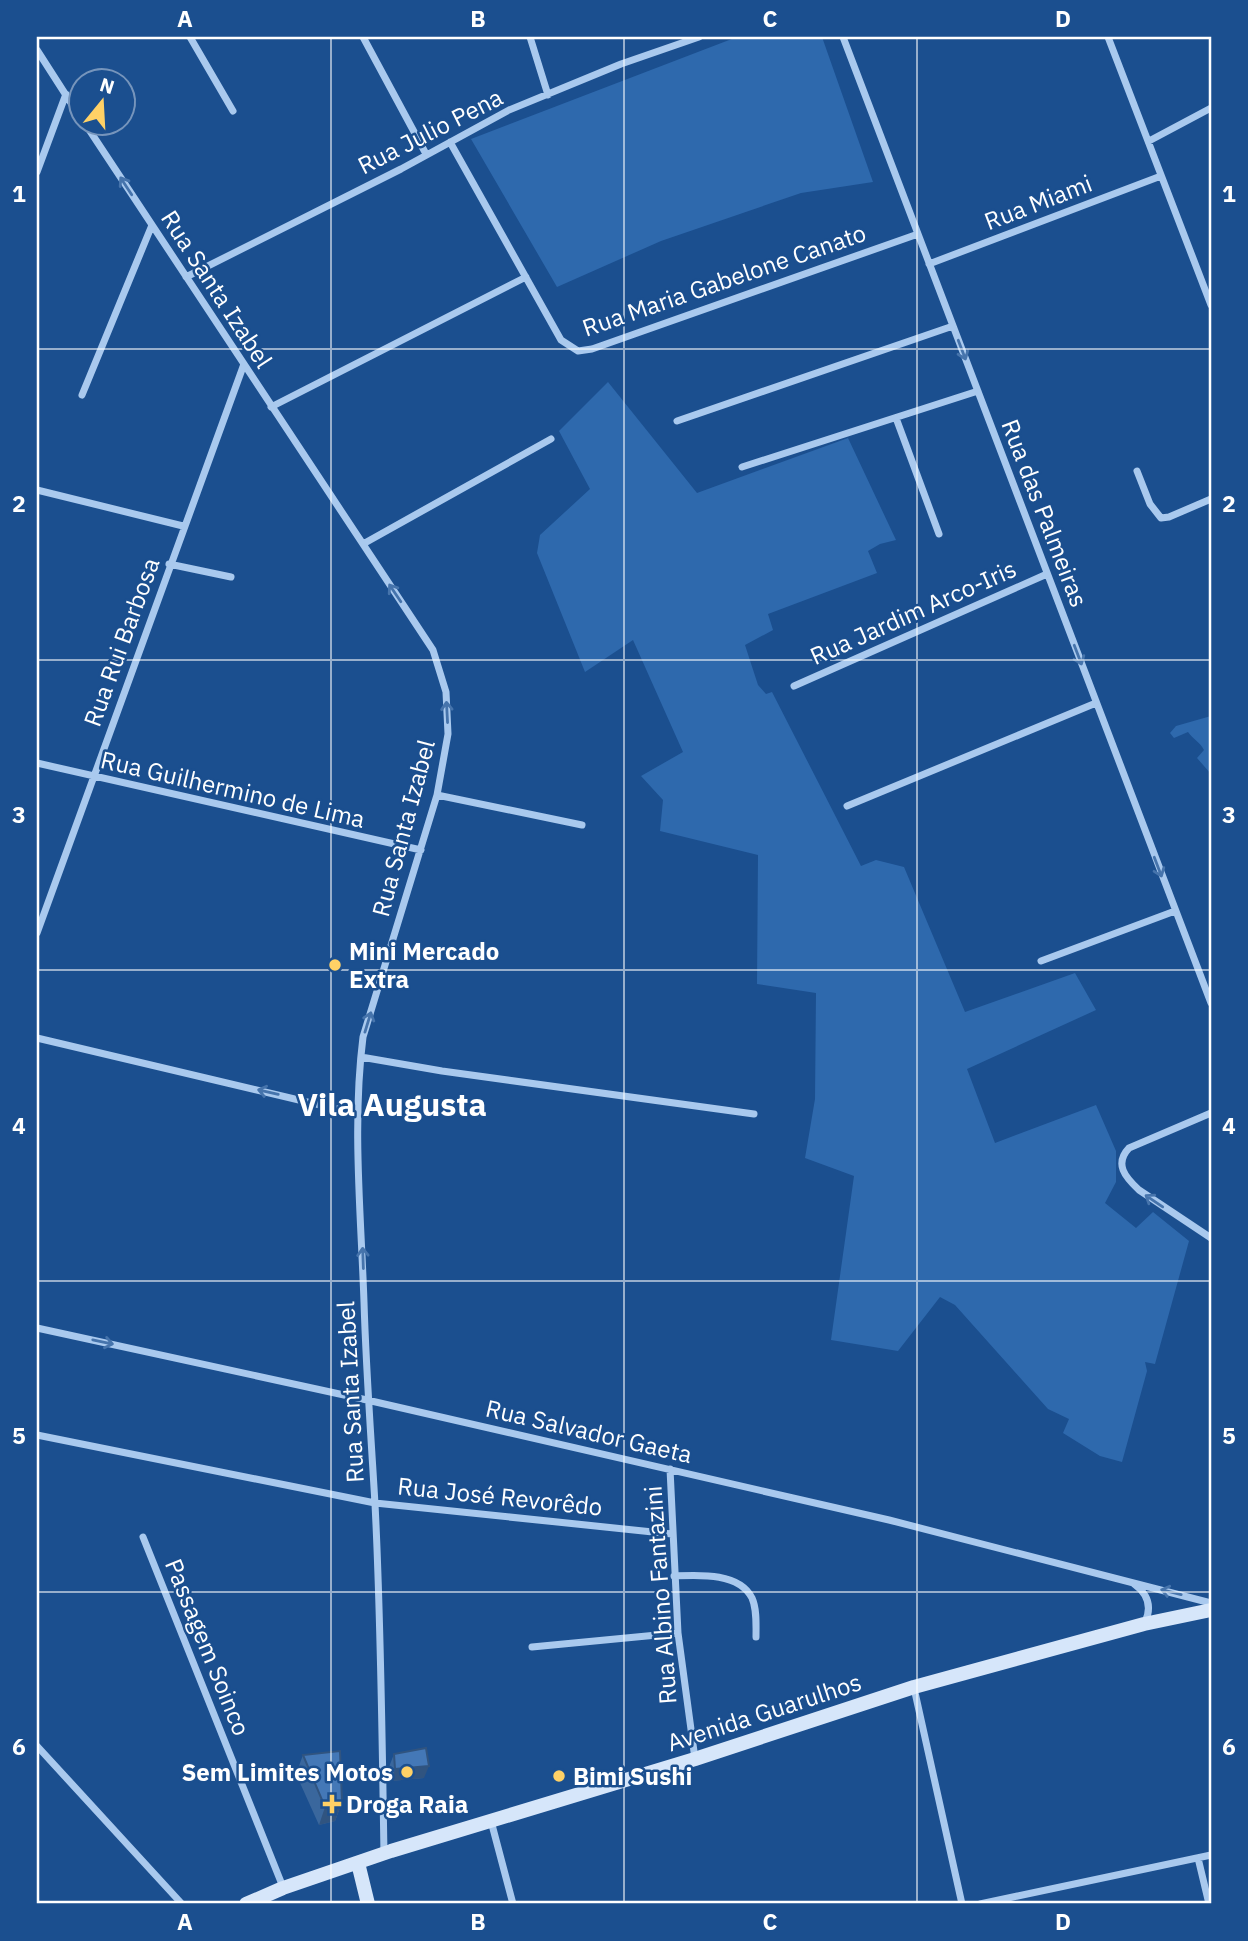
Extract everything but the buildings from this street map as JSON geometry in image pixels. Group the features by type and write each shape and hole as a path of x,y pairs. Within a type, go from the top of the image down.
{"main road":[{"name":"Avenida Guarulhos","path":"246,1904 384,1854 695,1759 914,1687 1144,1624 1211,1610"},
{"name":"Avenida Guarulhos","path":"1181,1617 1211,1616"},
{"path":"358,1863 368,1904"}],"street":[{"path":"190,37 233,111"},
{"path":"363,37 426,155"},
{"path":"530,37 548,95"},
{"name":"Rua Julio Pena","path":"186,277 509,110 621,64 699,37"},
{"name":"Rua das Palmeiras","path":"843,37 1211,1003"},
{"path":"1108,37 1211,305"},
{"path":"37,50 66,94 37,172"},
{"path":"1149,141 1211,108"},
{"name":"Rua Santa Izabel","path":"93,136 433,650 446,692 448,734 437,794 363,1037 361,1057 358,1114 367,1399 375,1503 381,1664 384,1854"},
{"name":"Rua Maria Gabelone Canato","path":"450,142 561,340 573,349 584,351 918,234"},
{"name":"Rua Miami","path":"929,264 1161,176"},
{"path":"82,395 152,225"},
{"path":"271,407 526,277"},
{"path":"677,421 953,326"},
{"name":"Rua Rui Barbosa","path":"37,933 169,564 244,364"},
{"path":"742,467 978,391"},
{"path":"896,418 939,534"},
{"path":"363,544 551,439"},
{"path":"1137,471 1150,504 1161,518 1211,499"},
{"path":"37,490 183,526"},
{"path":"169,564 231,577"},
{"name":"Rua Jardim Arco-Iris","path":"794,686 1047,574"},
{"path":"847,806 1096,703"},
{"name":"Rua Guilhermino de Lima","path":"37,763 421,850"},
{"path":"437,794 582,825"},
{"path":"1041,961 1175,911"},
{"path":"37,1038 358,1114"},
{"path":"361,1057 442,1071 754,1114"},
{"path":"1211,1113 1129,1148 1122,1155 1121,1163 1129,1180 1139,1190 1211,1238"},
{"name":"Rua Salvador Gaeta","path":"37,1328 367,1399 888,1520 1211,1603"},
{"name":"Rua José Revorêdo","path":"37,1434 375,1503 672,1534"},
{"name":"Rua Albino Fantazini","path":"670,1469 678,1633 695,1759"},
{"name":"Passagem Soinco","path":"143,1537 284,1888"},
{"path":"674,1576 714,1577 730,1581 747,1590 753,1600 756,1637"},
{"path":"1131,1582 1141,1590 1147,1600 1148,1612 1144,1624"},
{"path":"532,1647 678,1633"},
{"path":"914,1687 962,1904"},
{"path":"37,1746 182,1904"},
{"path":"490,1821 513,1904"},
{"path":"980,1904 1211,1855"},
{"path":"1198,1858 1209,1904"}],"shaded area":[{"path":"737,37 822,37 873,182 801,193 661,241 557,287 471,139"},
{"path":"608,382 697,493 848,438 896,540 880,544 868,551 877,573 768,614 773,630 745,645 758,685 766,694 772,692 861,866 876,860 904,867 965,1012 1075,973 1096,1010 967,1069 995,1143 1096,1105 1116,1151 1116,1182 1105,1203 1136,1228 1153,1212 1189,1241 1155,1364 1145,1362 1147,1371 1122,1462 1100,1456 1063,1433 1069,1419 1048,1409 955,1305 940,1297 898,1351 831,1340 854,1176 805,1158 815,1099 816,993 757,984 758,855 660,831 663,800 641,776 683,752 633,640 585,672 537,553 540,535 590,489 559,431"},
{"path":"1211,716 1211,774 1197,758 1204,750 1188,732 1174,738 1170,733 1176,726"}],"place":[{"name":"Mini Mercado Extra","path":"335,965"},
{"name":"Sem Limites Motos","path":"407,1772"},
{"name":"Bimi Sushi","path":"559,1776"},
{"name":"Droga Raia","path":"332,1804"}],"district":[{"name":"Vila Augusta","path":"392,1104"}]}
